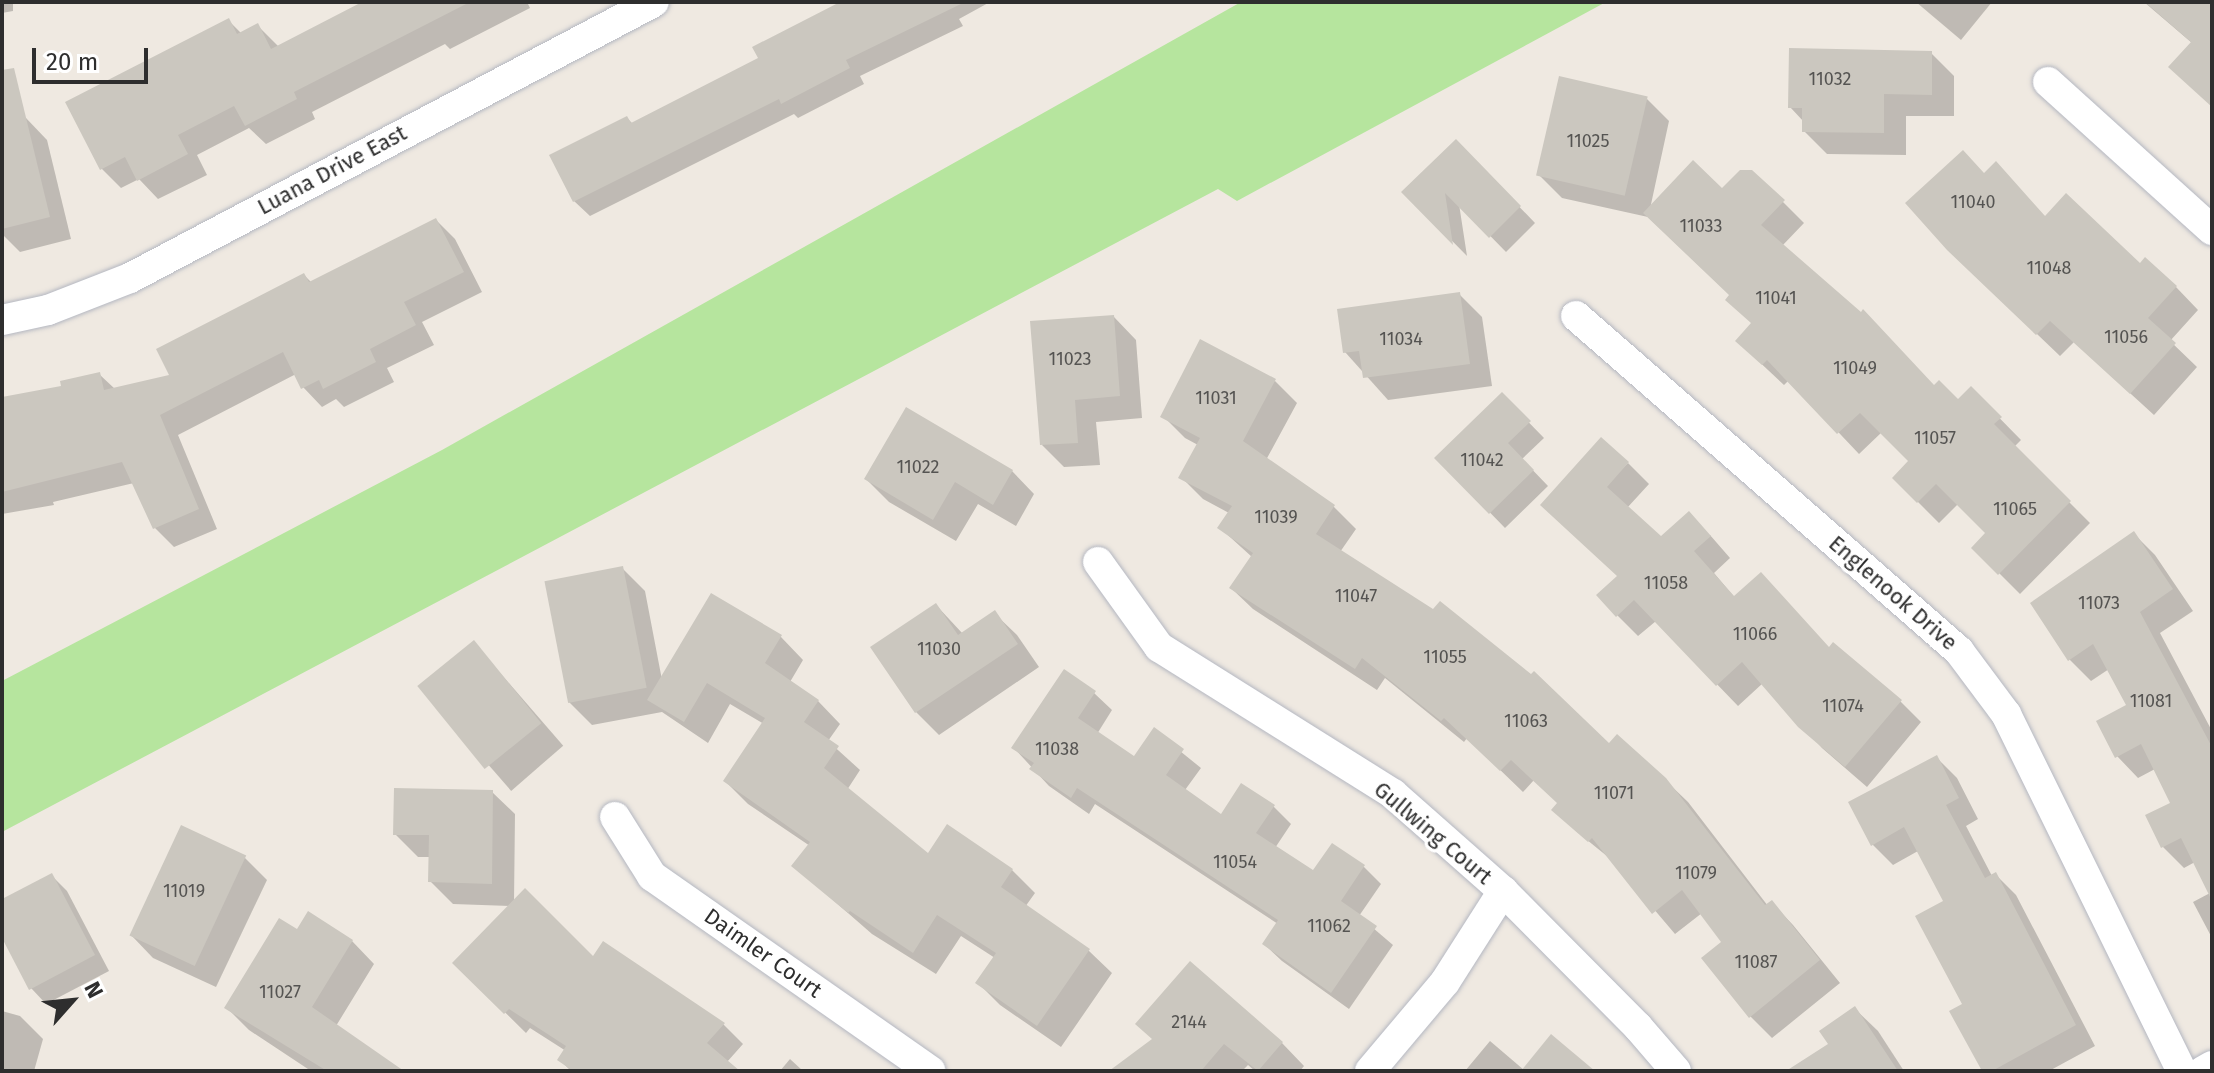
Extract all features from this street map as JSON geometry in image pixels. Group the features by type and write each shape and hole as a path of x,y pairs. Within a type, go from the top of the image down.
{"street":[{"name":"Luana Drive East","path":"2,320 48,310 130,278 654,2"},
{"path":"2048,82 2212,230"},
{"name":"Englenook Drive","path":"1576,316 1959,651 2006,714 2182,1071"},
{"name":"Gullwing Court","path":"1098,562 1159,647 1393,794 1503,891 1638,1027 1676,1071"},
{"name":"Daimler Court","path":"615,817 652,876 930,1071"},
{"path":"1370,1071 1445,982 1503,891"},
{"path":"2203,1071 2212,1066"}],"green space":[{"path":"1241,2 1606,2 1237,201 1218,189 2,832 2,681 442,450"}],"building":[{"path":"362,2 470,2 294,92 297,99 245,126 234,106 178,135 188,154 137,181 125,157 100,170 65,102 229,18 237,34 258,23 271,49"},
{"path":"840,2 965,2 846,60 850,68 781,104 779,99 573,202 549,155 627,116 631,123 758,58 752,47"},
{"path":"2145,2 2212,2 2212,107 2168,67 2191,42"},
{"path":"1789,48 1932,51 1932,95 1884,94 1884,133 1802,132 1802,108 1788,108"},
{"path":"14,68 50,217 2,229 2,70"},
{"path":"1559,76 1648,96 1625,196 1536,175"},
{"path":"1456,139 1521,206 1489,238 1445,193 1453,245 1401,192"},
{"path":"1963,150 1984,173 1996,161 2045,216 2066,193 2140,263 2145,257 2177,286 2148,318 2176,343 2130,394 2050,321 2036,335 1947,250 1905,203"},
{"path":"1693,160 1722,188 1740,170 1752,170 1785,200 1761,225 1861,312 1863,309 1934,385 1939,380 1958,399 1971,386 2002,417 1994,424 2071,501 1998,575 1971,548 1985,533 1936,484 1917,503 1892,478 1908,461 1860,413 1837,434 1767,360 1762,365 1735,341 1751,323 1725,300 1729,295 1643,213"},
{"path":"436,218 464,272 404,302 416,325 370,349 376,362 323,389 319,380 301,389 283,352 160,415 199,509 153,529 122,462 2,492 2,397 61,386 60,381 100,372 104,390 169,375 156,349 304,273 309,282"},
{"path":"1460,292 1470,364 1363,378 1359,351 1343,353 1337,309"},
{"path":"1114,315 1120,396 1075,400 1078,443 1040,445 1030,321"},
{"path":"1200,339 1276,379 1243,441 1335,505 1316,534 1433,609 1440,601 1531,674 1534,671 1609,743 1617,734 1666,778 1765,905 1772,900 1820,960 1749,1018 1701,958 1721,942 1682,890 1652,914 1592,838 1588,842 1551,810 1557,803 1511,760 1500,771 1444,718 1441,721 1362,658 1355,669 1229,588 1253,553 1217,528 1232,506 1178,478 1200,438 1160,417"},
{"path":"1502,392 1531,421 1508,443 1534,470 1489,514 1434,458"},
{"path":"906,407 1013,470 993,505 955,482 933,520 864,479"},
{"path":"1601,437 1629,462 1607,487 1661,536 1689,511 1711,536 1694,551 1734,596 1761,572 1829,647 1833,642 1902,700 1845,767 1798,727 1742,662 1716,686 1634,600 1616,617 1596,595 1617,576 1540,505"},
{"path":"2134,531 2173,589 2140,612 2212,747 2212,901 2181,838 2161,848 2145,815 2170,803 2141,744 2115,758 2096,721 2126,705 2093,644 2068,661 2030,603"},
{"path":"623,566 647,688 568,703 544,581"},
{"path":"711,593 782,635 765,663 819,700 804,722 839,746 824,768 928,853 947,824 1013,869 1001,887 1090,949 1037,1026 975,983 996,953 937,915 913,953 850,911 848,913 791,866 810,842 723,781 765,718 707,683 684,722 647,700"},
{"path":"936,603 958,635 995,610 1018,644 915,713 870,647"},
{"path":"474,640 541,723 485,769 417,686"},
{"path":"1064,669 1096,691 1078,718 1134,756 1154,727 1184,749 1166,775 1221,814 1241,783 1275,805 1256,833 1313,870 1332,843 1365,865 1341,901 1377,926 1331,993 1262,944 1278,920 1077,788 1071,798 1029,769 1034,763 1011,748"},
{"path":"1937,755 1959,798 1946,805 1985,878 1996,872 2076,1025 1992,1071 1982,1071 1949,1011 1962,1004 1915,916 1943,901 1904,827 1871,846 1848,802"},
{"path":"394,788 493,790 492,884 428,882 429,835 393,835"},
{"path":"181,825 246,855 195,966 129,936"},
{"path":"52,873 95,955 29,990 2,938 2,899"},
{"path":"525,888 593,956 603,941 725,1023 707,1043 740,1071 573,1071 557,1060 566,1046 509,1009 504,1014 452,963"},
{"path":"308,911 353,940 312,1007 404,1071 327,1071 224,1008 279,918 297,929"},
{"path":"1190,961 1283,1042 1258,1071 1224,1044 1201,1071 1109,1071 1152,1039 1135,1024"},
{"path":"1855,1006 1898,1071 1786,1071 1828,1044 1819,1031"},
{"path":"1551,1034 1595,1071 1521,1071"}]}
